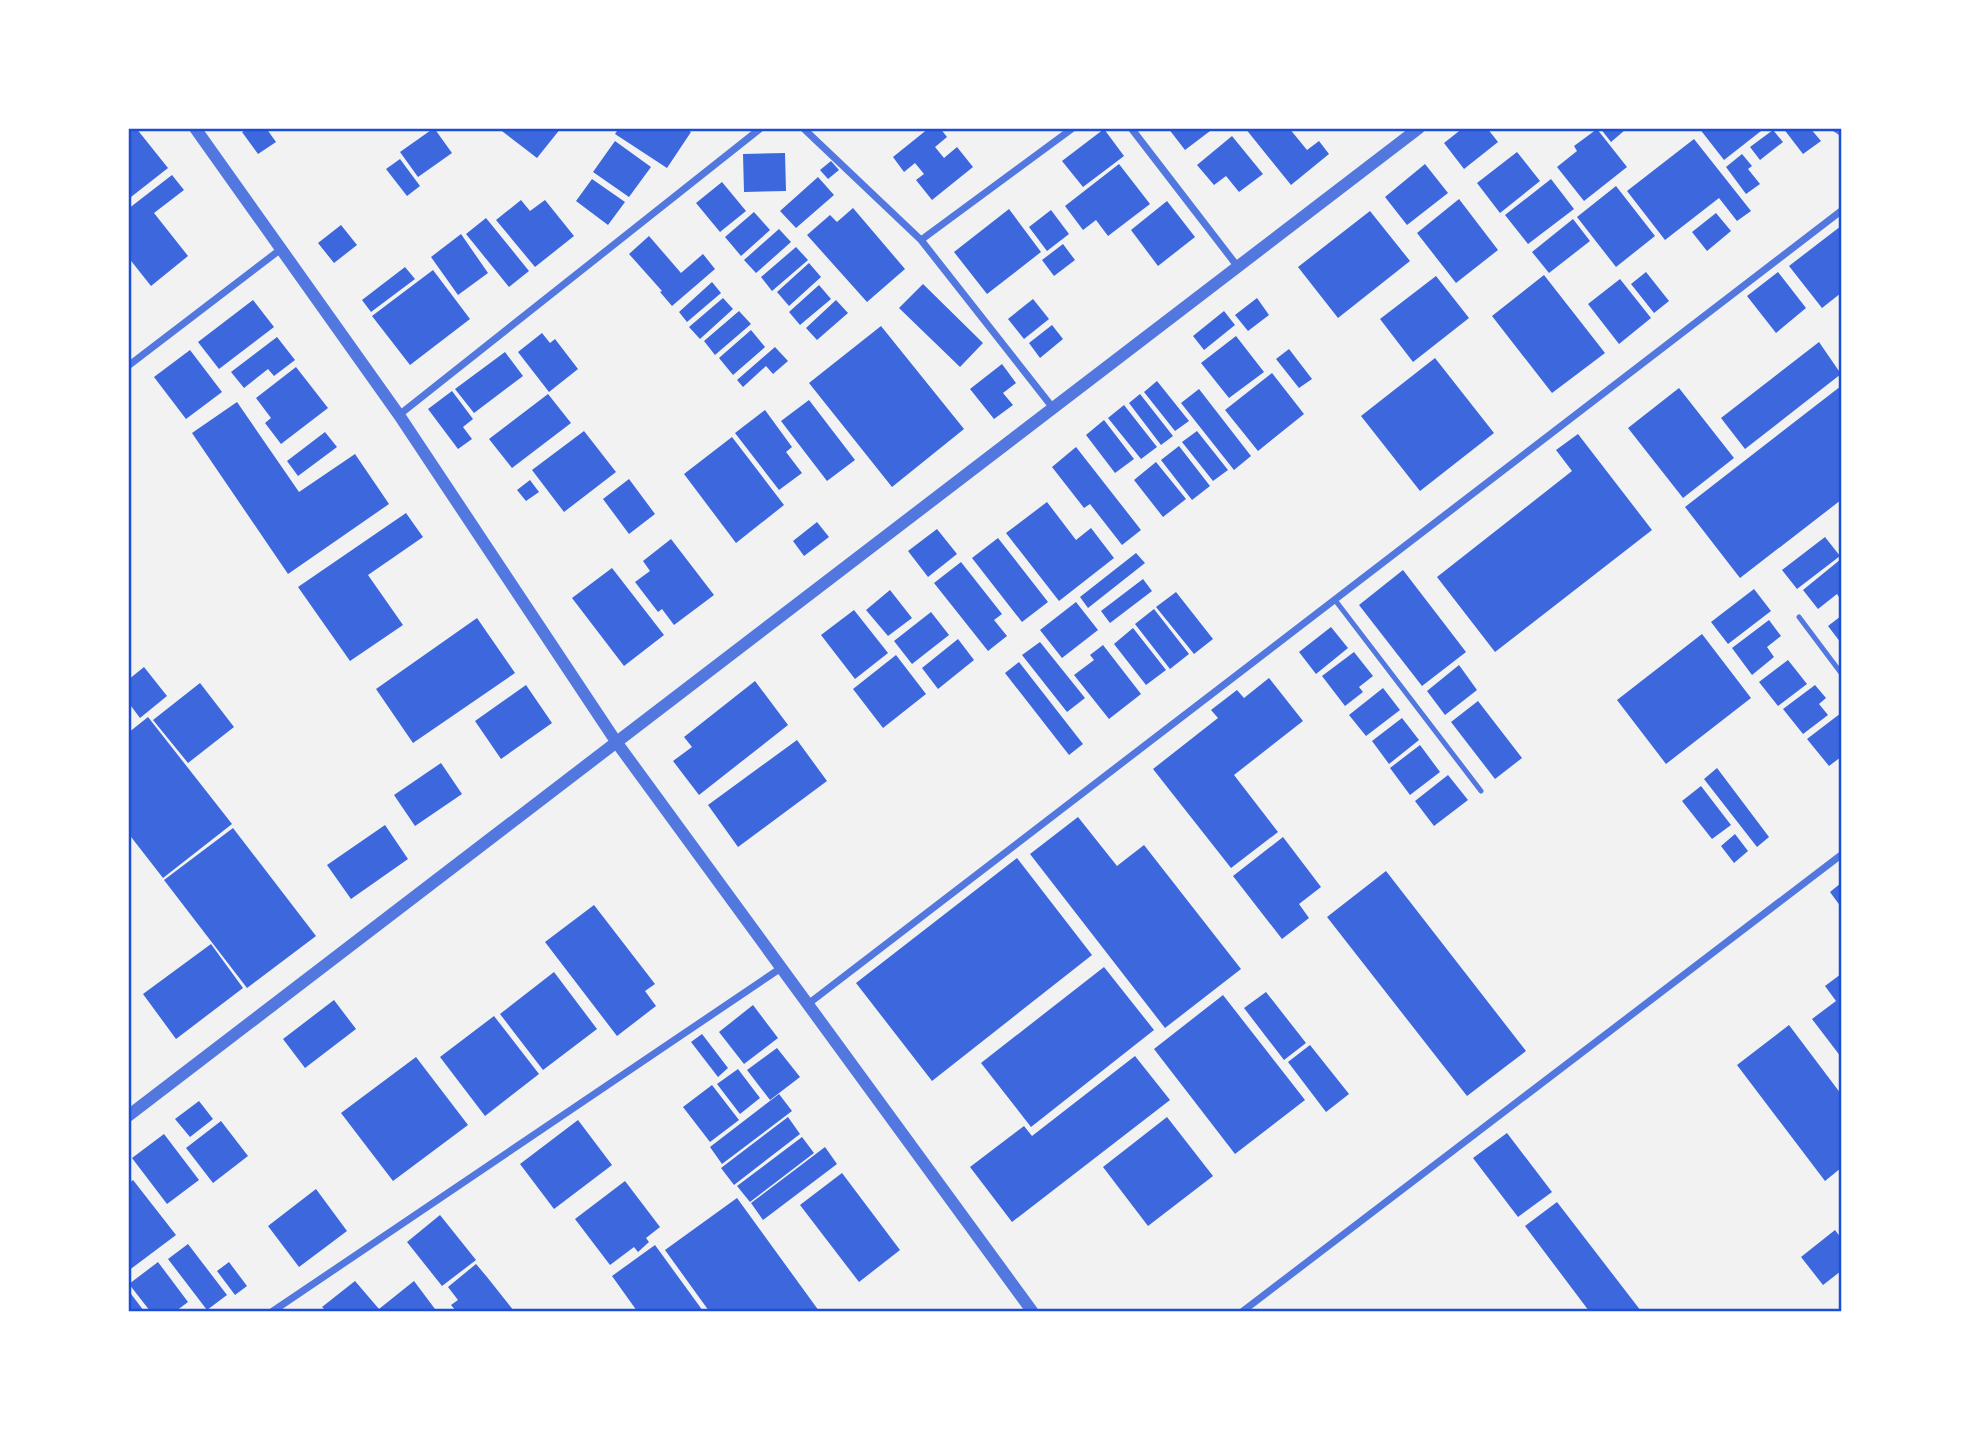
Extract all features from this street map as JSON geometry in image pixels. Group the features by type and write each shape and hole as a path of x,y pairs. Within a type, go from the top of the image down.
{"street":[{"path":"195,128 399,415 617,743 1032,1311"},
{"path":"399,415 761,128"},
{"path":"803,128 921,240 1053,408"},
{"path":"921,240 1073,128"},
{"path":"1131,128 1238,267"},
{"path":"128,1116 1419,128"},
{"path":"1835,128 1841,132"},
{"path":"808,1004 1841,211"},
{"path":"128,366 281,249"},
{"path":"1244,1311 1841,855"},
{"path":"273,1311 781,968"}],"lane":[{"path":"1335,600 1481,791"},
{"path":"1799,617 1841,673"}],"building":[{"path":"128,128 136,128 168,168 131,197 128,193"},
{"path":"249,128 266,128 276,142 258,154 242,132"},
{"path":"434,128 452,153 418,177 400,152"},
{"path":"498,128 561,128 537,158"},
{"path":"619,128 684,128 691,132 667,168 615,134"},
{"path":"929,128 940,128 947,137 935,147 944,158 957,147 973,167 932,200 916,180 924,174 915,163 904,172 893,157"},
{"path":"1168,128 1214,128 1185,150"},
{"path":"1245,128 1289,128 1307,150 1319,141 1329,154 1291,185"},
{"path":"1463,128 1487,128 1498,142 1464,169 1444,143"},
{"path":"1600,128 1624,128 1625,130 1611,142"},
{"path":"1699,128 1759,128 1761,131 1724,160"},
{"path":"1783,128 1810,128 1821,141 1803,154"},
{"path":"1104,129 1124,156 1083,187 1062,161"},
{"path":"1597,129 1627,167 1584,201 1557,167 1577,151 1574,146"},
{"path":"1773,130 1783,142 1760,160 1750,147"},
{"path":"1232,136 1263,174 1239,192 1226,176 1214,185 1197,165"},
{"path":"1694,139 1751,211 1737,221 1719,198 1665,240 1627,191"},
{"path":"615,141 651,167 629,197 593,172"},
{"path":"1517,152 1540,181 1500,213 1477,183"},
{"path":"785,153 786,191 744,192 743,154"},
{"path":"1742,154 1752,166 1748,169 1760,184 1746,194 1726,167"},
{"path":"400,159 420,186 407,196 386,169"},
{"path":"831,161 839,170 828,179 820,170"},
{"path":"1119,164 1150,204 1108,236 1096,220 1083,230 1065,206"},
{"path":"1425,164 1448,193 1407,225 1385,197"},
{"path":"172,175 184,190 154,213 188,256 151,286 128,257 128,209"},
{"path":"818,177 834,195 796,228 780,211"},
{"path":"592,179 625,202 608,225 576,201"},
{"path":"1551,179 1574,209 1528,244 1505,215"},
{"path":"722,182 746,211 720,232 696,203"},
{"path":"1616,186 1655,236 1616,267 1577,217"},
{"path":"1459,199 1498,250 1456,283 1417,233"},
{"path":"521,200 530,211 545,200 574,236 535,267 496,220"},
{"path":"1167,201 1195,237 1158,266 1131,230"},
{"path":"853,208 905,269 867,302 807,235 830,215 837,222"},
{"path":"1009,209 1041,252 987,294 954,252"},
{"path":"1051,210 1069,234 1047,251 1029,227"},
{"path":"1370,211 1410,261 1338,318 1298,267"},
{"path":"754,212 770,230 741,256 725,237"},
{"path":"1716,213 1731,231 1707,251 1692,232"},
{"path":"486,218 529,271 509,287 466,234"},
{"path":"1573,219 1590,241 1549,273 1532,252"},
{"path":"341,225 357,245 334,263 318,243"},
{"path":"1841,226 1841,293 1822,308 1789,266"},
{"path":"779,229 791,242 756,273 744,260"},
{"path":"461,234 488,273 458,295 431,257"},
{"path":"649,236 681,273 703,254 715,269 672,306 629,254"},
{"path":"1063,244 1075,260 1054,276 1042,260"},
{"path":"796,247 808,260 772,291 761,277"},
{"path":"809,263 821,277 789,306 777,292"},
{"path":"405,267 415,279 371,312 362,300"},
{"path":"433,270 470,319 410,365 372,316"},
{"path":"1646,272 1669,301 1654,313 1631,284"},
{"path":"1778,272 1806,308 1776,333 1747,296"},
{"path":"1544,275 1605,353 1552,393 1492,316"},
{"path":"1436,276 1469,318 1413,362 1380,319"},
{"path":"1620,279 1651,318 1619,344 1588,304"},
{"path":"712,282 721,293 687,322 679,312"},
{"path":"923,284 983,343 960,367 899,308"},
{"path":"819,285 831,299 800,325 789,312"},
{"path":"723,298 733,309 700,339 689,327"},
{"path":"1257,298 1269,315 1248,331 1235,315"},
{"path":"1033,299 1049,319 1024,339 1008,319"},
{"path":"253,300 274,327 219,369 198,342"},
{"path":"836,300 848,313 817,340 806,328"},
{"path":"739,311 751,324 715,355 704,341"},
{"path":"1224,311 1235,325 1204,350 1193,336"},
{"path":"1052,325 1063,339 1040,358 1029,343"},
{"path":"881,326 964,429 892,487 809,383"},
{"path":"751,330 765,347 733,375 719,358"},
{"path":"542,333 550,343 555,339 578,369 549,392 518,352"},
{"path":"1236,336 1264,372 1229,398 1201,363"},
{"path":"277,337 295,360 274,376 268,369 244,388 231,372"},
{"path":"1819,342 1841,374 1745,449 1721,418"},
{"path":"775,347 788,361 773,374 766,366 743,387 737,380"},
{"path":"1289,349 1312,379 1299,388 1276,359"},
{"path":"190,350 222,392 186,419 154,377"},
{"path":"505,352 523,376 474,413 455,389"},
{"path":"1435,358 1494,433 1420,491 1361,416"},
{"path":"1002,364 1016,383 1003,393 1013,405 994,419 970,389"},
{"path":"296,367 328,408 281,444 265,423 271,418 256,398"},
{"path":"1272,373 1304,414 1258,451 1225,410"},
{"path":"1157,381 1189,421 1175,431 1144,392"},
{"path":"1841,386 1841,500 1740,578 1685,507"},
{"path":"1679,388 1734,458 1683,498 1628,428"},
{"path":"1199,389 1251,456 1234,470 1181,403"},
{"path":"452,391 473,419 463,427 472,439 458,449 428,409"},
{"path":"548,394 571,423 512,468 489,439"},
{"path":"1140,394 1173,436 1161,445 1129,403"},
{"path":"809,400 855,460 827,481 781,421"},
{"path":"237,402 299,492 355,454 389,504 288,574 192,433"},
{"path":"1124,405 1157,447 1141,459 1108,418"},
{"path":"765,410 792,447 786,452 802,473 779,490 735,433"},
{"path":"1104,420 1134,459 1115,473 1086,435"},
{"path":"584,431 616,472 564,512 532,470"},
{"path":"1197,431 1228,470 1213,481 1182,442"},
{"path":"325,432 337,447 298,476 287,461"},
{"path":"1578,434 1652,530 1495,652 1437,577 1572,471 1556,450"},
{"path":"732,437 784,505 736,543 684,474"},
{"path":"1179,446 1210,486 1192,500 1161,460"},
{"path":"1076,447 1141,530 1122,545 1090,504 1084,508 1052,467"},
{"path":"1156,462 1186,499 1163,517 1134,480"},
{"path":"629,479 655,514 629,534 603,499"},
{"path":"530,480 539,492 526,501 517,490"},
{"path":"1047,502 1076,540 1091,528 1114,558 1059,601 1006,533"},
{"path":"406,513 423,537 368,575 403,625 350,661 298,587"},
{"path":"817,522 829,537 804,556 793,541"},
{"path":"937,529 957,554 928,577 908,551"},
{"path":"1825,537 1840,556 1797,589 1782,570"},
{"path":"998,538 1048,602 1022,622 972,558"},
{"path":"671,539 714,595 674,625 662,609 658,612 635,582 650,571 643,561"},
{"path":"1136,553 1145,563 1088,608 1080,597"},
{"path":"1841,559 1841,600 1837,594 1818,609 1803,590"},
{"path":"961,562 1002,614 994,620 1007,636 988,651 934,583"},
{"path":"612,568 664,635 624,666 572,598"},
{"path":"1403,570 1466,652 1422,686 1359,605"},
{"path":"1143,579 1152,591 1110,623 1101,611"},
{"path":"1754,589 1771,611 1728,644 1711,622"},
{"path":"890,590 912,618 888,636 866,610"},
{"path":"1176,592 1213,639 1194,654 1156,607"},
{"path":"1076,602 1098,630 1062,658 1040,630"},
{"path":"1154,609 1189,654 1170,669 1135,624"},
{"path":"854,610 888,653 855,679 821,635"},
{"path":"931,612 949,635 912,664 894,641"},
{"path":"1841,616 1841,643 1828,626"},
{"path":"477,618 515,673 413,743 376,689"},
{"path":"1769,620 1781,636 1767,647 1774,657 1752,675 1732,648"},
{"path":"1331,627 1348,648 1316,674 1299,652"},
{"path":"1133,628 1166,670 1146,685 1114,644"},
{"path":"1702,634 1751,698 1666,764 1617,700"},
{"path":"958,639 974,660 938,689 922,668"},
{"path":"1040,642 1085,698 1067,712 1022,655"},
{"path":"1103,645 1141,694 1109,719 1074,675 1094,660 1090,655"},
{"path":"1354,652 1373,676 1359,687 1363,692 1345,706 1322,676"},
{"path":"896,655 926,694 883,728 853,689"},
{"path":"1788,660 1807,684 1778,706 1759,682"},
{"path":"1019,662 1083,744 1069,755 1005,673"},
{"path":"1459,665 1477,690 1445,715 1427,691"},
{"path":"144,667 167,696 140,718 128,702 128,680"},
{"path":"1269,678 1303,721 1234,775 1278,832 1231,868 1153,769 1218,718 1211,710 1237,690 1244,698"},
{"path":"755,681 788,725 699,795 673,761 692,747 684,737"},
{"path":"200,683 234,727 188,763 153,720"},
{"path":"526,685 552,723 501,759 475,721"},
{"path":"1815,685 1826,698 1819,704 1828,715 1803,734 1783,709"},
{"path":"1383,688 1400,710 1366,736 1349,715"},
{"path":"1478,701 1522,758 1495,779 1451,722"},
{"path":"1841,713 1841,757 1829,766 1807,739"},
{"path":"148,717 232,824 163,878 128,833 128,733"},
{"path":"1402,718 1419,740 1389,764 1372,741"},
{"path":"797,740 827,781 738,847 708,805"},
{"path":"1420,745 1440,772 1410,795 1390,768"},
{"path":"441,763 462,794 415,826 394,795"},
{"path":"1717,768 1769,837 1757,847 1704,779"},
{"path":"1448,775 1468,800 1434,826 1415,801"},
{"path":"1701,786 1731,825 1712,839 1682,801"},
{"path":"1078,817 1117,866 1144,845 1241,969 1165,1028 1030,854"},
{"path":"385,825 408,859 351,899 327,865"},
{"path":"233,828 316,936 247,988 164,880"},
{"path":"1735,834 1748,851 1734,863 1721,846"},
{"path":"1283,837 1321,887 1299,904 1309,918 1282,939 1233,876"},
{"path":"1017,858 1092,955 932,1081 856,983"},
{"path":"1386,871 1526,1051 1467,1096 1327,917"},
{"path":"1841,883 1841,907 1830,892"},
{"path":"594,905 655,984 645,991 656,1006 617,1036 545,942"},
{"path":"211,944 243,988 176,1039 143,994"},
{"path":"1104,967 1154,1030 1031,1127 981,1063"},
{"path":"554,972 597,1029 543,1070 500,1014"},
{"path":"1841,974 1841,1057 1812,1019 1836,1001 1825,986"},
{"path":"1266,992 1306,1043 1284,1060 1244,1008"},
{"path":"1223,995 1305,1100 1235,1154 1154,1049"},
{"path":"334,1000 356,1029 305,1068 283,1039"},
{"path":"753,1005 778,1038 744,1064 719,1032"},
{"path":"494,1016 539,1074 485,1116 440,1057"},
{"path":"1789,1025 1841,1094 1841,1168 1825,1181 1737,1065"},
{"path":"702,1034 728,1068 718,1077 691,1042"},
{"path":"1310,1045 1349,1094 1326,1112 1288,1062"},
{"path":"777,1048 800,1077 770,1100 747,1070"},
{"path":"1135,1056 1170,1100 1012,1222 970,1167 1024,1126 1032,1136"},
{"path":"416,1057 468,1125 393,1181 341,1113"},
{"path":"738,1069 760,1098 740,1114 717,1084"},
{"path":"712,1085 739,1120 710,1142 683,1107"},
{"path":"779,1094 792,1111 722,1164 710,1147"},
{"path":"199,1101 213,1119 190,1137 175,1119"},
{"path":"788,1117 800,1134 734,1185 721,1168"},
{"path":"1167,1117 1213,1176 1148,1226 1103,1167"},
{"path":"578,1120 612,1165 554,1209 520,1164"},
{"path":"221,1121 248,1156 213,1183 186,1148"},
{"path":"1507,1133 1552,1192 1518,1217 1473,1158"},
{"path":"164,1134 199,1180 167,1204 132,1158"},
{"path":"802,1137 814,1153 750,1202 737,1186"},
{"path":"825,1147 837,1164 763,1220 751,1203"},
{"path":"842,1173 900,1250 859,1282 800,1205"},
{"path":"133,1180 176,1235 128,1271 128,1184"},
{"path":"625,1181 660,1227 646,1238 649,1242 638,1252 634,1247 610,1265 575,1219"},
{"path":"316,1189 347,1231 299,1267 268,1226"},
{"path":"737,1198 819,1311 709,1311 665,1250"},
{"path":"1557,1202 1641,1311 1589,1311 1525,1226"},
{"path":"440,1215 476,1260 442,1286 407,1242"},
{"path":"1835,1230 1841,1238 1841,1271 1823,1285 1801,1257"},
{"path":"188,1244 227,1295 207,1310 168,1259"},
{"path":"655,1245 703,1311 637,1311 612,1276"},
{"path":"158,1262 188,1302 176,1311 150,1311 129,1284"},
{"path":"229,1262 247,1286 235,1295 217,1271"},
{"path":"476,1264 514,1311 456,1311 451,1305 458,1300 448,1287"},
{"path":"355,1281 379,1309 414,1281 435,1309 326,1311 322,1307"},
{"path":"128,1290 144,1311 128,1311"}]}
